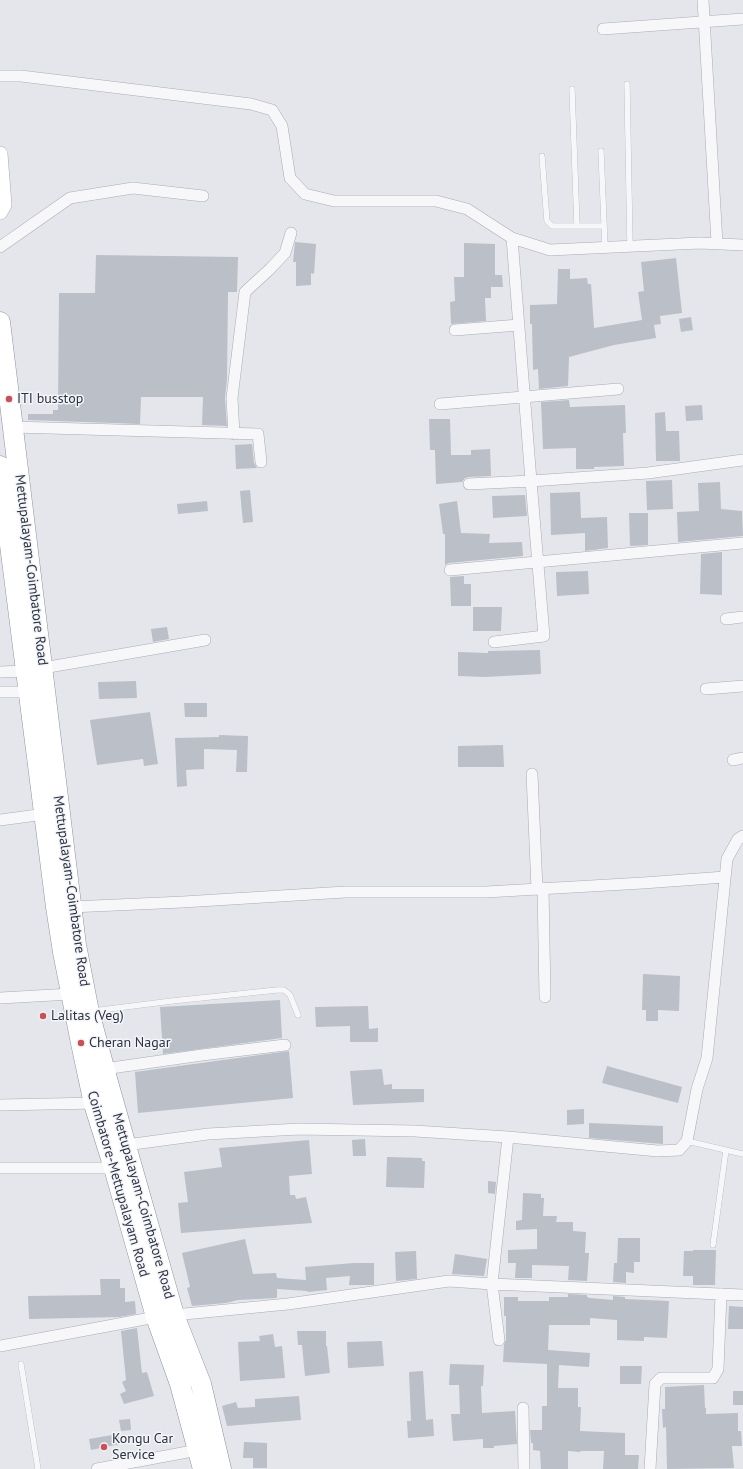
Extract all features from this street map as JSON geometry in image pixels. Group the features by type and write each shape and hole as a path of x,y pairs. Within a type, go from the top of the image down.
{"highway":[{"name":"Mettupalayam-Coimbatore Road","path":"0,322 13,427 34,670 76,945 89,1012 104,1069 103,1101 126,1145 165,1316 201,1384 221,1469"},
{"name":"Coimbatore-Mettupalayam Road","path":"0,467 34,670 29,692 56,907 71,994 103,1101 114,1168 165,1316 180,1384 200,1460"}],"street":[{"path":"703,0 717,243"},
{"path":"603,29 743,19"},
{"path":"0,76 21,76 251,104 272,110 282,126 290,178 305,194 334,201 436,201 467,209 512,238 550,250 717,243 743,244"},
{"path":"0,154 4,206 0,212"},
{"path":"0,247 70,198 133,188 203,196"},
{"path":"234,434 232,398 245,292 285,253 291,233"},
{"path":"494,642 544,636 512,238"},
{"path":"455,330 519,325"},
{"path":"440,404 618,389"},
{"path":"13,427 258,434 261,462"},
{"path":"469,484 648,473 743,460"},
{"path":"450,570 743,543"},
{"path":"726,619 743,617"},
{"path":"0,672 34,670 205,640"},
{"path":"706,689 743,686"},
{"path":"0,692 29,692"},
{"path":"532,774 540,889 545,997"},
{"path":"0,820 44,814"},
{"path":"126,1145 208,1134 299,1130 415,1131 508,1137 658,1151 679,1150 687,1141 697,1089 707,1058 727,859 738,839 743,836"},
{"path":"71,907 345,892 486,892 726,877"},
{"path":"0,998 71,994"},
{"path":"104,1069 285,1045"},
{"path":"0,1104 103,1101"},
{"path":"499,1340 492,1284 508,1137"},
{"path":"0,1168 114,1168"},
{"path":"0,1346 165,1316 288,1304 449,1281 743,1295"},
{"path":"650,1469 655,1384 661,1378 713,1378 718,1369 721,1294"},
{"path":"524,1408 524,1469"},
{"path":"97,1469 200,1460"}],"lane":[{"path":"627,84 630,246"},
{"path":"572,89 577,226"},
{"path":"601,151 605,247"},
{"path":"542,156 547,221 552,226 604,226"},
{"path":"89,1012 172,1001 284,990 290,994 298,1015"},
{"path":"687,1141 743,1154"},
{"path":"713,1245 726,1150"},
{"path":"21,1364 38,1469"}],"building":[{"path":"295,242 316,244 314,274 311,273 311,285 296,286 296,262 293,262"},
{"path":"464,243 495,244 495,275 502,275 503,287 491,287 491,298 485,298 486,321 451,324 450,302 455,301 454,277 464,277"},
{"path":"96,255 238,257 237,292 228,292 227,379 225,398 227,426 202,425 203,397 141,397 140,424 28,420 28,414 53,414 53,410 58,410 59,293 95,293"},
{"path":"676,258 682,313 660,316 661,324 654,325 656,338 614,345 569,357 568,386 539,389 538,369 533,370 530,305 557,304 558,269 570,269 570,279 587,278 588,284 591,284 594,328 642,320 638,292 644,291 641,262"},
{"path":"691,317 693,330 681,332 679,319"},
{"path":"569,400 570,407 625,405 626,433 623,433 624,466 576,469 576,448 543,449 541,402"},
{"path":"702,405 703,420 686,421 685,406"},
{"path":"665,412 666,431 679,431 680,461 656,461 655,413"},
{"path":"429,419 450,419 451,455 471,455 471,450 490,449 491,476 469,477 465,478 462,482 436,484 435,450 430,450"},
{"path":"252,444 254,463 257,468 236,469 235,445"},
{"path":"672,480 673,509 647,510 646,481"},
{"path":"720,482 721,509 742,511 743,536 678,542 677,512 699,511 698,483"},
{"path":"250,490 253,522 243,523 240,491"},
{"path":"580,492 581,518 607,517 608,548 585,551 585,533 551,535 550,493"},
{"path":"525,495 527,516 493,518 492,496"},
{"path":"207,501 208,511 178,514 177,504"},
{"path":"457,501 461,533 490,534 489,543 522,542 523,556 449,563 445,565 445,534 443,534 439,504"},
{"path":"629,513 648,513 648,545 630,546"},
{"path":"722,552 722,595 700,594 701,554"},
{"path":"588,571 589,594 557,596 556,572"},
{"path":"464,576 464,584 471,584 471,606 451,606 450,577"},
{"path":"473,607 502,607 501,631 473,631"},
{"path":"167,627 169,639 153,642 151,629"},
{"path":"540,650 541,674 485,677 458,676 458,652 488,653 488,651"},
{"path":"136,681 137,698 99,699 98,682"},
{"path":"184,703 207,703 207,717 185,717"},
{"path":"150,712 158,764 144,766 143,759 97,765 90,720"},
{"path":"219,735 248,736 247,772 236,772 237,750 204,749 204,769 186,770 187,786 177,787 175,738 219,737"},
{"path":"503,745 504,767 458,767 458,746"},
{"path":"643,974 680,976 679,1011 658,1010 658,1021 646,1021 646,1010 642,1010"},
{"path":"280,1000 282,1038 163,1054 160,1007"},
{"path":"368,1006 369,1029 378,1028 378,1042 350,1042 350,1026 316,1027 315,1007"},
{"path":"289,1051 293,1098 138,1113 135,1072"},
{"path":"607,1066 682,1087 678,1103 602,1083"},
{"path":"382,1069 384,1085 392,1084 392,1089 424,1089 424,1102 353,1105 350,1071"},
{"path":"584,1109 584,1124 567,1125 567,1110"},
{"path":"589,1123 663,1126 663,1144 589,1138"},
{"path":"365,1139 366,1156 353,1156 352,1140"},
{"path":"309,1140 312,1174 289,1176 290,1195 295,1195 296,1199 306,1197 312,1223 181,1233 178,1203 188,1202 184,1172 222,1167 219,1148"},
{"path":"387,1157 422,1158 422,1161 425,1161 424,1188 386,1187"},
{"path":"488,1181 496,1182 495,1194 488,1193"},
{"path":"523,1193 541,1194 541,1198 544,1198 543,1216 557,1216 556,1222 573,1222 573,1231 586,1232 585,1253 589,1253 587,1281 568,1280 569,1266 532,1265 532,1278 515,1278 516,1263 508,1263 508,1250 537,1249 537,1229 516,1230 516,1221 522,1220"},
{"path":"618,1238 640,1238 640,1262 634,1262 634,1273 626,1272 626,1283 613,1282 614,1263 617,1263"},
{"path":"245,1239 253,1274 276,1273 277,1278 306,1280 305,1267 374,1263 374,1285 349,1285 350,1276 326,1278 327,1290 308,1292 277,1289 277,1298 238,1300 226,1303 192,1306 187,1288 190,1287 182,1253"},
{"path":"716,1250 715,1285 693,1285 693,1276 683,1276 684,1251"},
{"path":"416,1251 417,1279 396,1281 395,1252"},
{"path":"455,1254 487,1259 484,1276 452,1274"},
{"path":"100,1279 120,1279 120,1288 125,1288 125,1302 135,1301 136,1314 119,1317 29,1319 28,1296 101,1295"},
{"path":"568,1294 587,1295 587,1297 590,1298 613,1300 613,1296 625,1297 625,1299 669,1301 667,1338 644,1337 644,1341 617,1340 617,1320 590,1318 590,1325 549,1325 548,1350 590,1353 589,1367 559,1365 558,1388 578,1388 578,1407 581,1407 580,1431 625,1433 625,1455 639,1455 638,1469 603,1469 604,1451 568,1451 568,1469 541,1469 540,1451 533,1450 530,1430 542,1430 542,1406 547,1406 547,1364 503,1362 504,1344 506,1340 504,1297 518,1297 518,1301 549,1301 549,1297 568,1297"},
{"path":"729,1306 743,1307 743,1329 728,1329"},
{"path":"137,1328 142,1373 147,1372 154,1396 124,1404 120,1394 126,1391 122,1382 126,1380 121,1331"},
{"path":"297,1331 326,1331 326,1346 330,1373 305,1376 302,1345 298,1345"},
{"path":"273,1334 275,1347 282,1346 285,1378 240,1381 238,1342 260,1341 259,1336"},
{"path":"382,1341 384,1366 348,1368 347,1342"},
{"path":"450,1364 484,1365 483,1386 481,1386 482,1413 515,1411 517,1444 494,1446 494,1448 483,1448 483,1439 453,1441 451,1414 460,1414 459,1385 449,1385"},
{"path":"620,1366 642,1366 641,1384 620,1384"},
{"path":"423,1371 426,1420 433,1419 434,1436 408,1438 407,1421 411,1421 409,1372"},
{"path":"704,1385 706,1414 738,1413 738,1431 741,1431 742,1446 732,1446 734,1468 667,1469 666,1427 663,1428 662,1409 665,1409 665,1387"},
{"path":"733,1391 743,1391 743,1405 733,1405"},
{"path":"299,1396 301,1420 227,1426 222,1406 236,1402 238,1408 255,1407 255,1399"},
{"path":"130,1419 131,1430 121,1431 119,1420"},
{"path":"118,1434 120,1444 91,1450 89,1439"},
{"path":"244,1442 267,1443 267,1468 253,1468 253,1458 243,1458"}],"place":[{"name":"ITI busstop","path":"9,399"},
{"name":"Lalitas (Veg)","path":"43,1016"},
{"name":"Cheran Nagar","path":"81,1043"},
{"name":"Kongu Car Service","path":"104,1447"}]}
